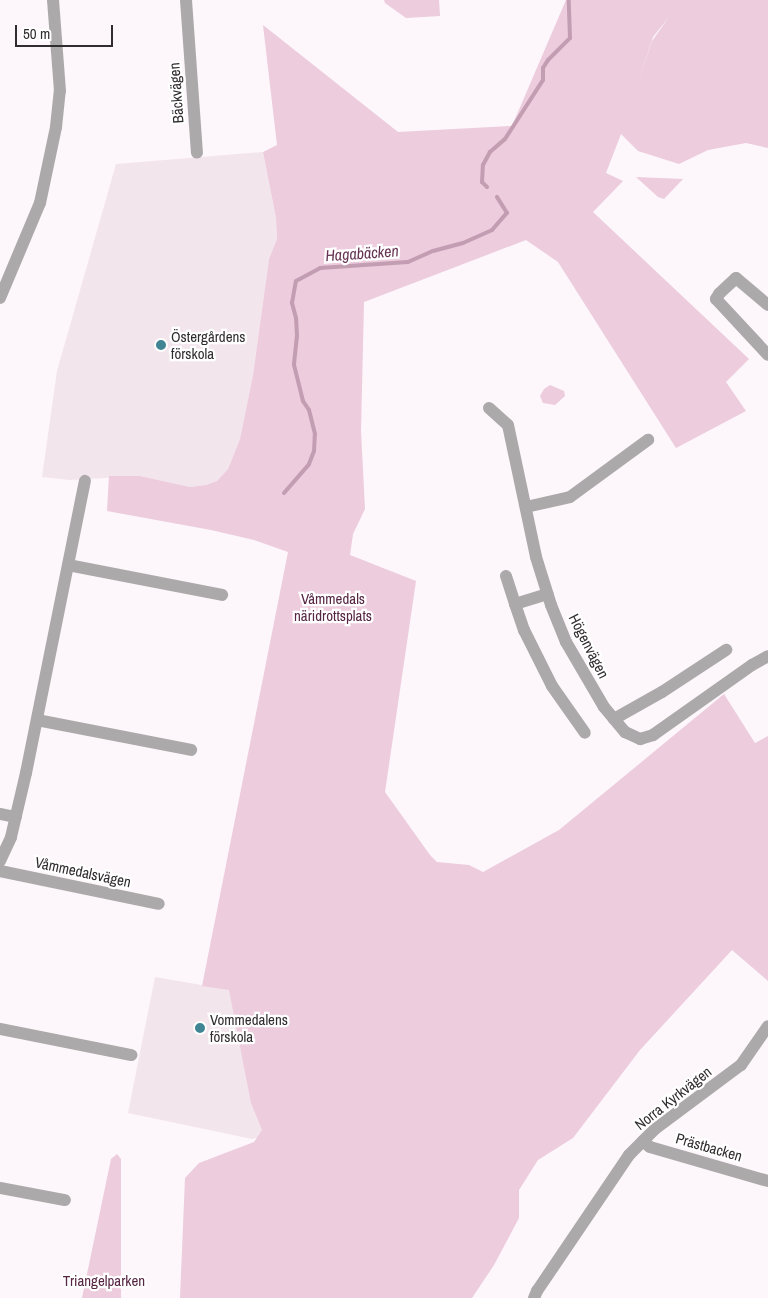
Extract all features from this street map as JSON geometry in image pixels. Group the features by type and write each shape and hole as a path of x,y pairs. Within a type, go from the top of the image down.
{"street":[{"path":"0,298 40,203 56,127 60,91 53,0"},
{"name":"Bäckvägen","path":"186,0 197,153"},
{"path":"767,351 716,299 736,278 768,305"},
{"name":"Högenvägen","path":"489,408 508,425 536,558 547,594 566,642 585,677 624,732 640,739 653,735 729,680 768,656"},
{"path":"526,507 570,497 648,440"},
{"path":"0,860 11,837 16,817 85,481"},
{"path":"68,565 222,595"},
{"path":"506,576 524,630 552,686 585,733"},
{"path":"515,604 547,594"},
{"path":"614,719 662,692 726,650"},
{"path":"37,720 191,750"},
{"path":"0,814 16,817"},
{"name":"Våmmedalsvägen","path":"0,871 159,904"},
{"name":"Norra Kyrkvägen","path":"534,1298 614,1174 643,1141 679,1110 741,1065 768,1026"},
{"path":"0,1030 131,1055"},
{"name":"Prästbacken","path":"643,1141 650,1146 768,1181"},
{"path":"0,1188 65,1200"}],"shaded area":[{"name":"Östergårdens förskola","path":"263,152 276,218 277,239 269,259 253,375 240,439 228,469 217,481 206,485 190,487 140,476 69,480 42,477 57,371 116,164"},
{"name":"Vommedalens förskola","path":"155,977 242,992 268,1065 263,1136 252,1139 128,1113"}],"green space":[{"path":"384,0 439,0 440,16 406,18 385,3"},
{"name":"Våmmedals näridrottsplats","path":"566,0 768,0 768,148 746,143 708,150 679,164 638,151 621,134 606,173 623,181 593,212 749,359 726,382 746,411 676,448 558,262 526,240 364,302 361,431 365,509 353,534 350,555 416,581 385,792 437,862 469,865 483,872 559,830 724,694 755,743 768,736 768,981 732,950 640,1050 573,1138 538,1160 519,1190 519,1218 494,1265 472,1298 180,1298 185,1178 199,1163 254,1142 262,1130 251,1103 229,990 202,986 288,552 254,540 211,530 107,511 109,476 140,476 190,487 206,485 217,481 228,469 240,439 253,375 269,259 277,239 276,218 263,152 277,145 263,25 398,132 512,126","holes":["669,17 652,41 636,89 653,37"]},
{"path":"636,177 683,179 664,199 658,197"},
{"path":"550,385 564,391 565,396 555,405 543,403 540,396 544,389"},
{"name":"Triangelparken","path":"117,1154 121,1159 121,1298 82,1298 111,1159"}],"waterway":[{"name":"Hagabäcken","path":"487,187 482,182 483,165 490,152 505,139 543,80 543,68 548,60 570,38 569,0"},
{"name":"Hagabäcken","path":"284,493 309,464 314,451 315,434 309,410 303,401 294,364 297,336 296,318 292,303 296,281 320,268 408,262 433,251 463,243 492,230 507,213 497,197"}],"place":[{"name":"Östergårdens förskola","path":"161,345"},
{"name":"Vommedalens förskola","path":"200,1028"}]}
